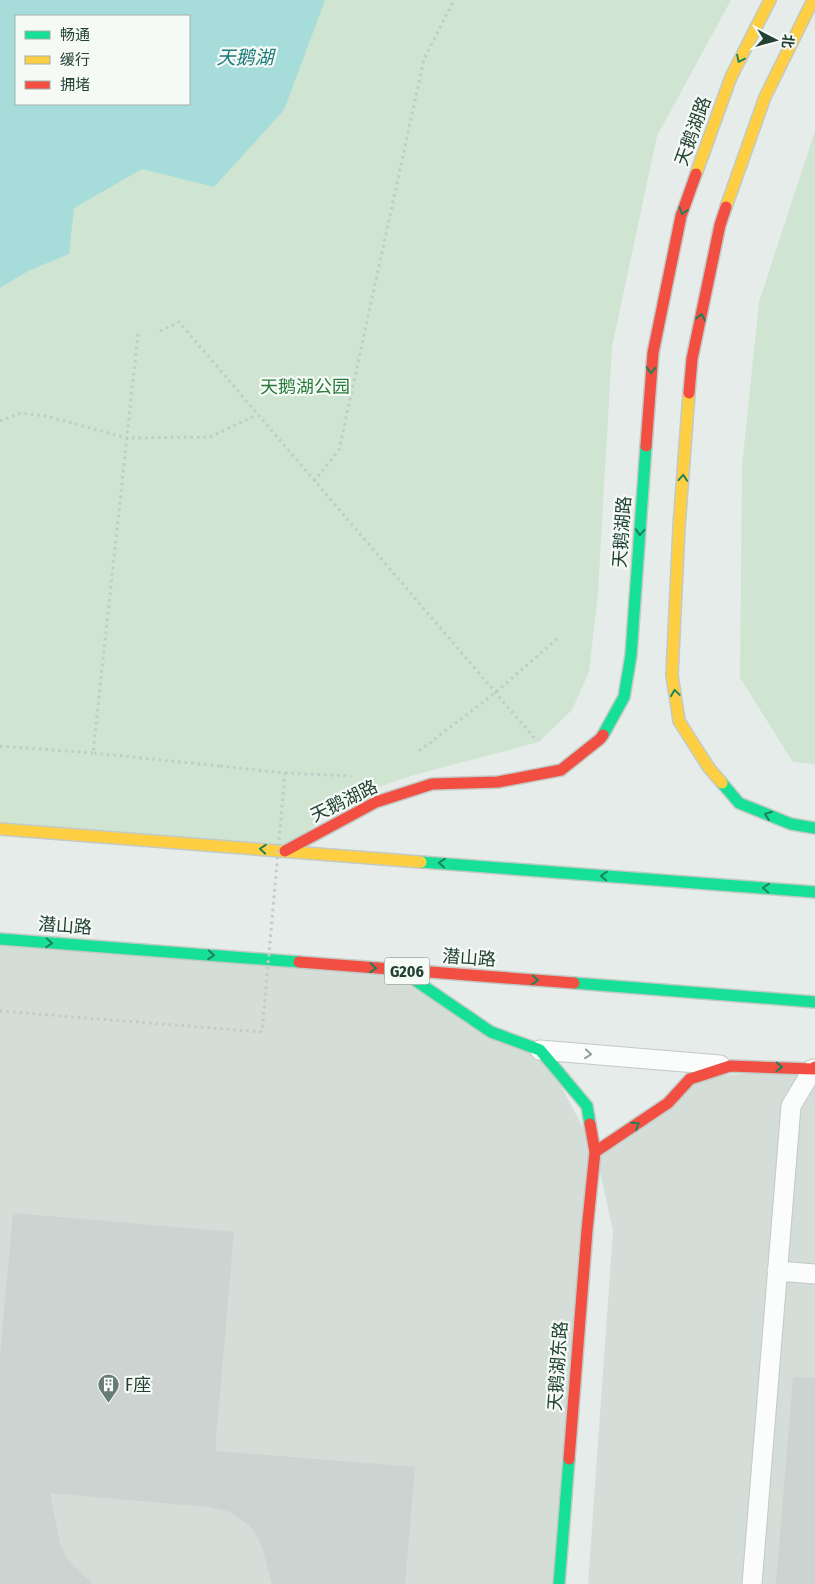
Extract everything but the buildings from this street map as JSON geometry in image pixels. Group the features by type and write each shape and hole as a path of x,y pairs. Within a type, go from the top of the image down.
{"street":[{"name":"天鹅湖路","path":"285,851 376,802 432,784 498,782 561,770 600,738 624,697 631,655 653,353 681,216 731,77 770,0"},
{"path":"812,0 766,97 720,225 692,359 679,527 672,675 679,721 709,768 739,803 791,824 815,828"},
{"path":"0,829 815,892"},
{"name":"潜山路","path":"0,939 815,1002"},
{"path":"400,970 491,1032 540,1050"},
{"name":"天鹅湖东路","path":"540,1050 586,1106 595,1152 559,1584"},
{"path":"595,1152 668,1103 690,1079 730,1066 814,1068"}],"lane":[{"path":"540,1050 730,1066"},
{"path":"752,1584 791,1106 814,1068"},
{"path":"777,1271 815,1274"}],"path":[{"path":"314,481 339,450 424,59 454,0"},
{"path":"160,331 179,322 561,770"},
{"path":"93,753 138,334"},
{"path":"0,421 21,413 46,416 127,438 210,437 257,415"},
{"path":"418,752 495,693 558,637"},
{"path":"0,746 93,753 284,773 353,776"},
{"path":"0,1011 262,1032 284,773"}],"shaded area":[{"path":"0,939 400,970 547,1060 596,1152 690,1079 815,1067 815,1584 588,1584 613,1231 596,1154 559,1584 0,1584"}],"green space":[{"name":"天鹅湖公园","path":"0,0 731,0 657,136 612,347 598,593 589,672 572,710 539,742 414,775 344,799 285,851 0,829"},
{"path":"815,131 815,764 793,762 740,678 742,467 759,302"}],"water":[{"name":"天鹅湖","path":"0,0 325,0 284,110 214,187 142,169 74,208 69,254 28,271 0,288"}],"traffic: fast":[{"path":"603,735 624,697 631,655 646,446"},
{"path":"722,783 739,803 791,824 815,828"},
{"path":"421,862 815,892"},
{"path":"0,939 299,962"},
{"path":"400,970 491,1032 540,1050 587,1106 590,1124"},
{"path":"574,983 815,1002"},
{"path":"559,1584 569,1459"}],"traffic: slow":[{"path":"696,174 731,77 770,0"},
{"path":"726,207 765,97 813,0"},
{"path":"689,393 679,527 672,675 679,721 709,768 722,783"},
{"path":"0,829 421,862"}],"traffic: jam":[{"path":"646,446 653,353 681,216 696,174"},
{"path":"689,393 692,359 720,225 726,207"},
{"path":"285,851 376,802 432,784 498,782 561,770 603,735"},
{"path":"299,962 574,983"},
{"path":"595,1152 668,1103 690,1079 730,1066 813,1069 815,1067"},
{"path":"569,1459 595,1152 590,1124"}],"place":[{"name":"F座","path":"109,1404"}]}
